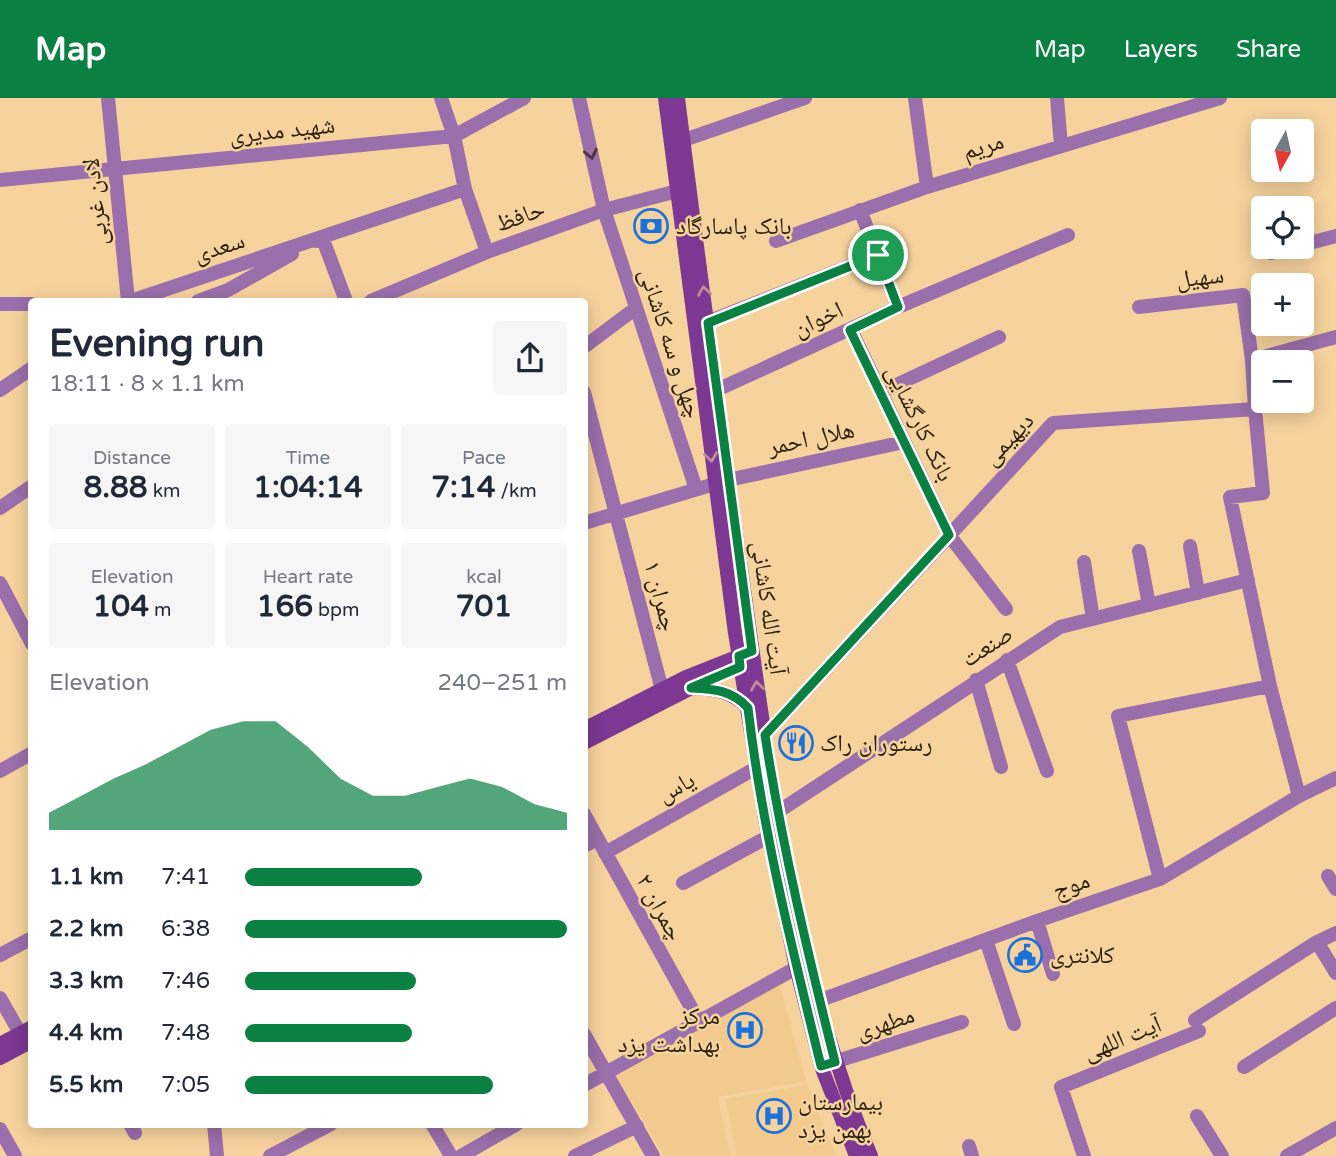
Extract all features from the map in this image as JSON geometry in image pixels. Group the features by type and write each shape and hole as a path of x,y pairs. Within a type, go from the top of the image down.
{"main road":[{"name":"آیت الله کاشانی","path":"665,98 683,188 702,325 717,390 735,633 746,659 748,708 759,739"},
{"name":"آیت الله کاشانی","path":"678,98 684,140 683,188"},
{"name":"آیت الله کاشانی","path":"702,325 703,396 722,482 771,816 803,964 828,1064 856,1156"},
{"path":"716,664 726,652 735,633"},
{"path":"588,727 716,664 746,659"},
{"path":"588,741 746,659"},
{"path":"691,688 718,689 738,698 748,708"},
{"path":"0,1044 28,1033"},
{"path":"0,1058 28,1033"},
{"name":"آیت الله کاشانی","path":"828,1064 871,1156"}],"street":[{"name":"لادن غربی","path":"108,98 129,298"},
{"path":"440,98 454,135 465,189 487,252"},
{"path":"454,135 524,98"},
{"name":"چهل و سه کاشانی","path":"579,98 604,210 696,489"},
{"path":"684,140 804,98"},
{"path":"915,98 927,187"},
{"path":"1057,98 1061,146"},
{"name":"مریم","path":"776,241 927,187 1220,98"},
{"name":"شهید مدیری","path":"0,180 454,135"},
{"name":"حافظ","path":"378,298 487,252 604,210 683,188"},
{"name":"سعدی","path":"138,298 465,189"},
{"path":"860,210 898,307"},
{"name":"اخوان","path":"703,396 898,307 1068,235"},
{"path":"1314,242 1336,236"},
{"path":"322,237 344,298"},
{"name":"سعدی","path":"230,295 322,237"},
{"path":"702,325 878,255"},
{"path":"221,271 230,295"},
{"name":"سهیل","path":"1139,307 1243,295 1251,353"},
{"path":"0,304 28,304"},
{"path":"588,344 636,308"},
{"name":"بانک کارگشایی","path":"850,330 949,535 1006,609"},
{"path":"881,392 999,337"},
{"path":"1289,350 1336,337"},
{"path":"0,390 28,371"},
{"name":"چمران ۱","path":"588,407 662,690"},
{"name":"دیهیمی","path":"759,739 1053,423 1251,409"},
{"path":"1255,413 1263,494 1230,497 1270,686 1299,796"},
{"name":"هلال احمر","path":"588,522 722,482 904,442"},
{"path":"0,508 28,489"},
{"path":"1190,546 1198,593"},
{"path":"1139,551 1149,605"},
{"path":"1084,562 1093,619"},
{"name":"صنعت","path":"771,816 1060,627 1248,580"},
{"path":"0,583 28,636"},
{"path":"1007,660 1047,771"},
{"path":"976,680 1001,767"},
{"path":"1160,879 1118,716 1270,686"},
{"path":"0,771 28,755"},
{"name":"یاس","path":"605,853 762,764"},
{"name":"موج","path":"813,1004 1037,921 1160,879 1299,796 1336,778"},
{"path":"683,883 775,833"},
{"name":"چمران ۲","path":"591,842 605,853 698,1020"},
{"path":"1328,876 1336,889"},
{"path":"1037,921 1053,974"},
{"name":"آیت اللهی","path":"1084,1156 1061,1087 1197,1026 1317,942 1336,933"},
{"path":"0,955 28,940"},
{"path":"986,940 1014,1024"},
{"path":"1317,942 1336,973"},
{"path":"588,1083 803,964"},
{"path":"0,999 28,1033"},
{"path":"1244,1067 1336,1008"},
{"name":"مطهری","path":"828,1064 962,1022"},
{"path":"588,1041 653,1156"},
{"path":"1197,1116 1222,1156"},
{"path":"575,1156 637,1126"},
{"path":"214,1128 217,1156"},
{"path":"280,1154 324,1128"},
{"path":"434,1128 451,1156"},
{"path":"461,1156 510,1128"},
{"path":"1287,1156 1336,1128"},
{"path":"0,1129 15,1156"}],"shaded area":[{"name":"مرکز بهداشت یزد","path":"779,984 806,1081 718,1097 731,1156 664,1156 617,1076"},
{"name":"بیمارستان بهمن یزد","path":"807,1085 836,1156 737,1156 725,1099"}],"place":[{"name":"بانک پاسارگاد","path":"651,226"},
{"name":"رستوران راک","path":"796,743"},
{"name":"کلانتری","path":"1025,955"},
{"name":"مرکز بهداشت یزد","path":"745,1030"},
{"name":"بیمارستان بهمن یزد","path":"774,1116"}],"route":[{"path":"878,255 898,307 850,330 949,535 765,735 777,813 809,961 835,1062 821,1066 796,968 765,820 748,708 738,698 718,689 691,688 740,667 739,656 752,651 708,323 878,255"}]}
